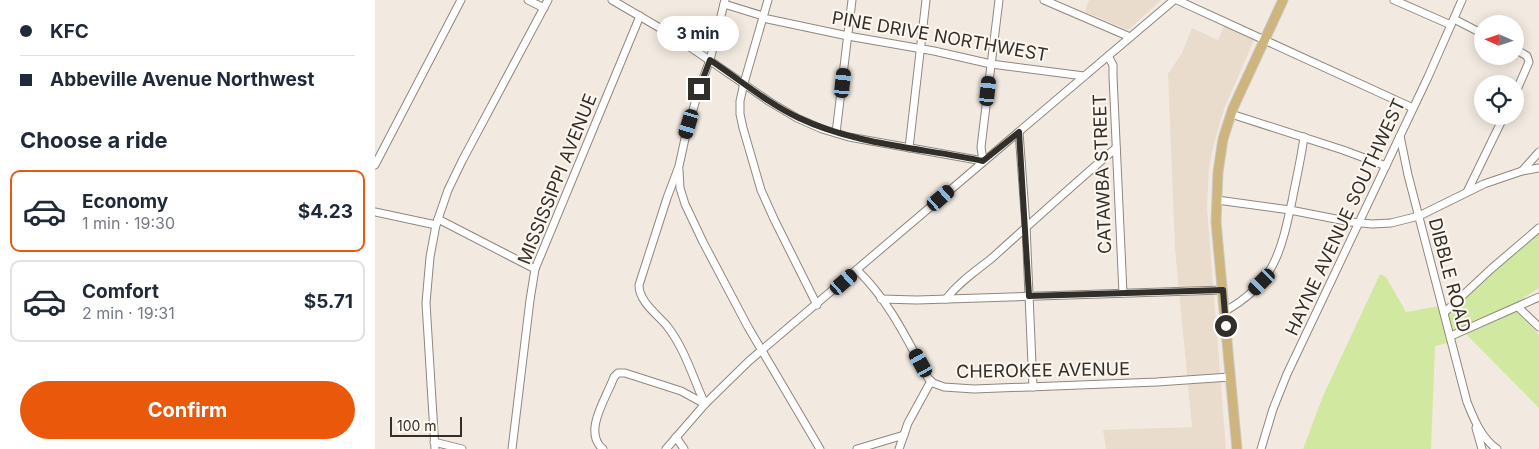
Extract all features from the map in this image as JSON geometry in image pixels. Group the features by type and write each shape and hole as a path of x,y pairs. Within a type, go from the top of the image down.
{"main road":[{"path":"1237,449 1216,222 1223,139 1248,73 1283,0"}],"street":[{"path":"375,165 461,0"},
{"path":"528,0 544,8"},
{"path":"462,449 434,445 426,304 429,265 437,222 461,161 548,0"},
{"path":"612,0 677,38 797,118 836,133 860,139 983,161"},
{"path":"768,0 743,83 740,114 754,170 774,219 817,305"},
{"path":"836,133 852,0"},
{"path":"909,148 926,0"},
{"path":"983,161 981,147 999,0"},
{"path":"1045,0 1130,37"},
{"path":"666,449 705,404 762,350 817,305 983,161 1176,0 1413,108"},
{"path":"1394,0 1474,31"},
{"name":"HAYNE AVENUE SOUTHWEST","path":"1261,449 1273,409 1287,374 1386,166 1462,0"},
{"path":"705,404 679,344 661,319 643,300 639,292 641,276 679,166 699,89 710,60 725,2"},
{"name":"PINE DRIVE NORTHWEST","path":"725,2 763,17 848,36 920,48 991,64 1084,76"},
{"name":"MISSISSIPPI AVENUE","path":"512,449 535,268 640,16"},
{"path":"1524,54 1529,60 1524,76"},
{"name":"CATAWBA STREET","path":"1108,56 1113,65 1123,293"},
{"path":"1231,114 1386,166"},
{"path":"1467,193 1500,125"},
{"path":"1019,132 1026,226 1033,386"},
{"name":"DIBBLE ROAD","path":"1400,136 1467,402 1475,421"},
{"path":"1225,310 1241,302 1262,282 1282,245 1304,137"},
{"path":"946,299 955,287 991,258 1116,148"},
{"path":"1522,171 1539,152"},
{"path":"679,166 679,180 685,204 703,242 762,350 820,449"},
{"path":"1217,200 1290,210 1335,220 1372,224 1391,223 1419,216 1499,178 1539,168"},
{"path":"375,212 437,222 535,268"},
{"path":"1445,312 1539,228"},
{"name":"CHEROKEE AVENUE","path":"857,270 881,299 931,381 938,386 951,388 1157,382 1231,376"},
{"path":"881,299 946,299 1223,290"},
{"path":"1451,336 1539,297"},
{"path":"1518,307 1539,327"},
{"path":"603,449 595,441 596,420 617,373 625,373 681,391 705,404"},
{"path":"899,449 908,423 931,381"},
{"path":"1475,421 1482,449"},
{"path":"1475,421 1483,434 1497,449"},
{"path":"857,449 904,435"},
{"path":"676,437 684,449"}],"shaded area":[{"path":"1089,0 1161,0 1128,30 1085,12"},
{"path":"1224,26 1254,40 1224,109 1209,167 1207,208 1226,449 1106,449 1103,430 1192,427 1175,249 1168,74 1182,53 1192,28 1218,40"}],"green space":[{"path":"1539,231 1539,288 1514,304 1517,312 1539,335 1539,408 1466,334 1448,343 1435,346 1431,449 1303,449 1323,396 1380,274 1386,277 1406,312 1439,306 1449,310"}],"route":[{"path":"699,89 710,60 770,102 797,118 822,128 849,137 983,161 1019,132 1029,296 1223,290 1226,326"}]}
